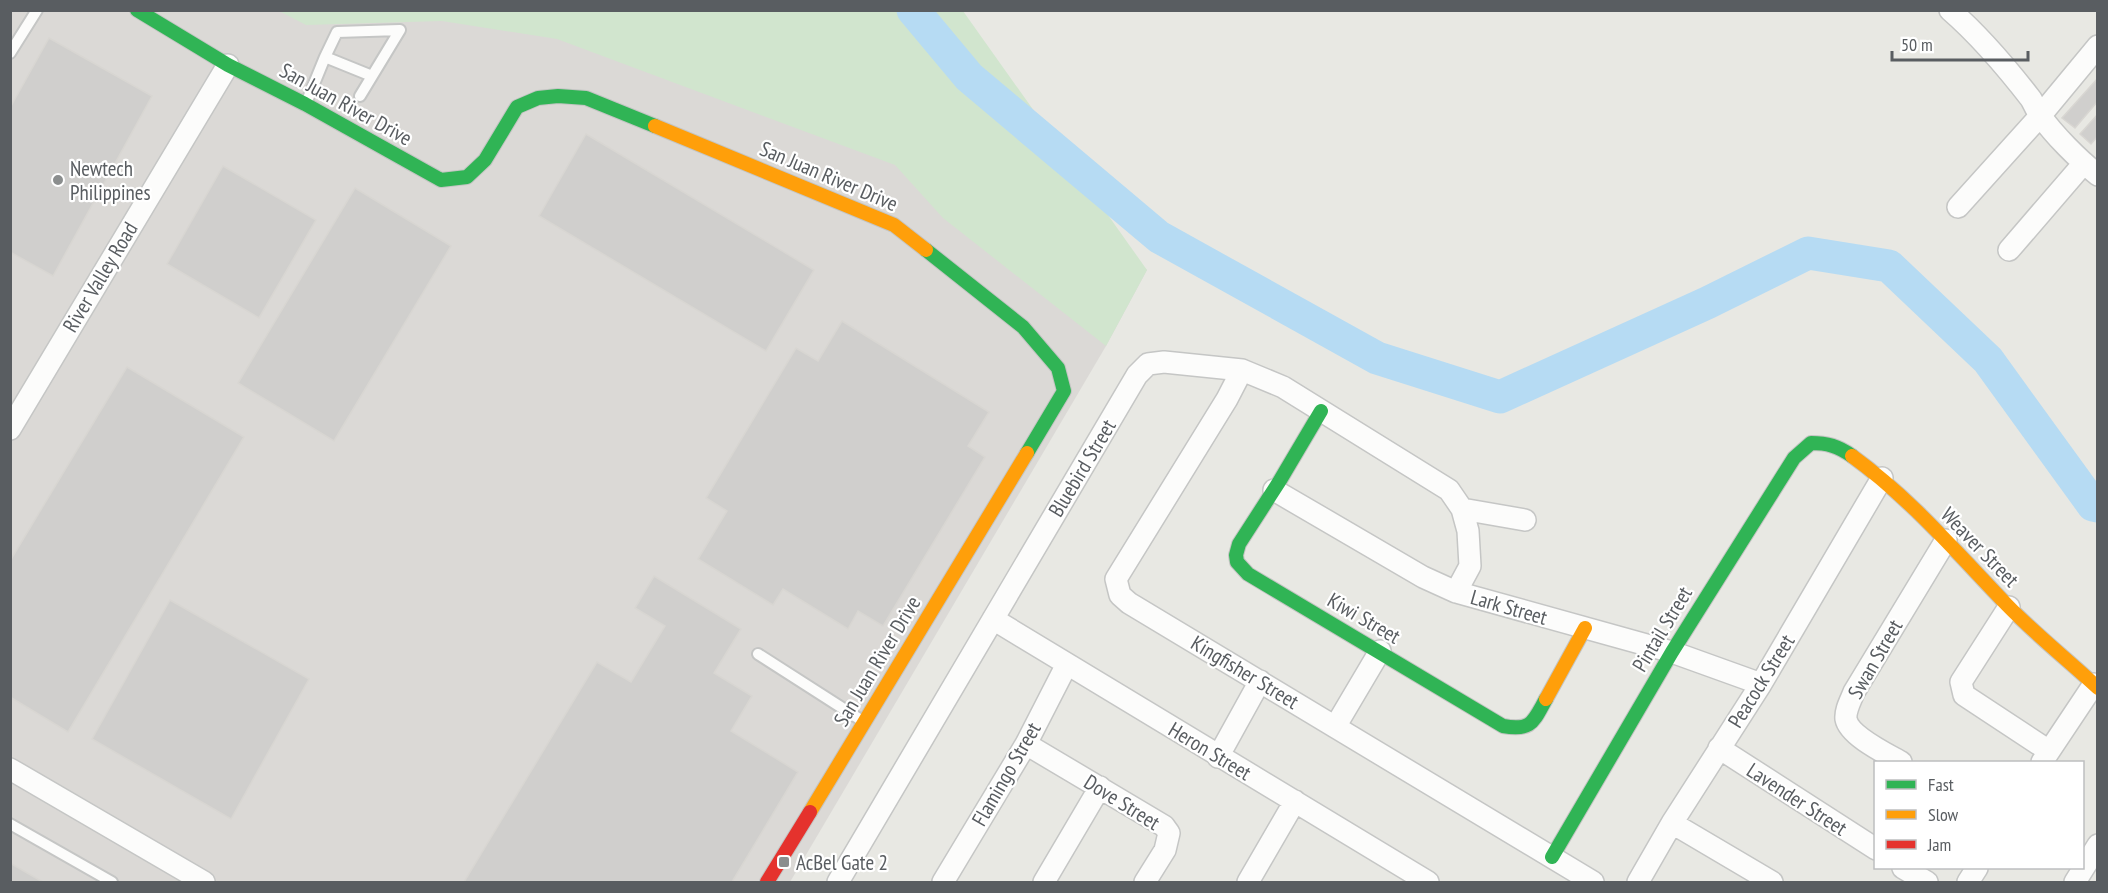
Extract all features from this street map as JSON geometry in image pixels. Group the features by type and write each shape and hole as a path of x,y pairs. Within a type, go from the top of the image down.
{"street":[{"name":"San Juan River Drive","path":"137,10 228,65 305,104 441,180 467,177 485,160 517,107 538,98 558,96 586,98 894,225 1023,327 1058,368 1064,391 767,882"},
{"path":"1950,10 1967,25 2013,78 2032,101 2040,116 2091,169 2009,250"},
{"path":"1958,207 2040,116 2097,46"},
{"name":"River Valley Road","path":"10,429 228,65"},
{"name":"Bluebird Street","path":"838,882 1137,375 1148,364 1164,362 1242,370 1283,387 1449,490 1462,509 1468,531 1470,566 1455,592"},
{"name":"Kingfisher Street","path":"1242,370 1227,399 1116,579 1120,595 1129,603 1593,882"},
{"name":"Kiwi Street","path":"1321,411 1237,550 1236,560 1239,567 1503,726 1520,729 1532,724 1585,628"},
{"name":"Pintail Street","path":"1552,857 1672,652 1794,458 1810,443 1826,443"},
{"name":"Weaver Street","path":"1826,443 1842,449 1882,478 1946,540 2009,607 2096,686"},
{"name":"Peacock Street","path":"1638,882 1672,823 1761,684 1882,478"},
{"name":"Lark Street","path":"1274,490 1423,577 1455,592 1672,652 1761,684"},
{"path":"1462,509 1525,520"},
{"name":"Swan Street","path":"1899,761 1860,737 1850,728 1846,718 1848,705 1946,540"},
{"path":"2009,607 1961,682 1964,695 2045,757 2096,686"},
{"name":"Heron Street","path":"993,619 1428,882"},
{"path":"1335,727 1380,651"},
{"name":"Flamingo Street","path":"943,882 1026,744 1067,664"},
{"path":"1218,757 1260,681"},
{"name":"Dove Street","path":"1026,744 1157,821 1169,833 1165,850 1145,882"},
{"name":"Lavender Street","path":"1719,748 1874,848"},
{"path":"10,769 204,882"},
{"path":"1044,882 1100,787"},
{"path":"1248,882 1295,801"},
{"path":"1672,823 1772,882"},
{"path":"2084,867 2097,845"},
{"path":"1906,869 1927,882"},
{"path":"1968,882 1976,869"},
{"path":"2075,882 2083,869"}],"lane":[{"path":"10,52 37,10"},
{"path":"305,104 337,32 400,30 360,96"},
{"path":"325,57 372,76"},
{"path":"758,654 864,722"},
{"path":"10,824 112,882"}],"shaded area":[{"path":"10,11 883,11 1147,270 1106,346 790,882 11,882"}],"green space":[{"path":"279,11 963,11 1147,270 1106,346 943,218 895,165 557,39 442,21 306,25"}],"building":[{"name":"Newtech Philippines","path":"49,38 152,96 53,276 10,252 10,108"},
{"path":"2098,78 2098,101 2075,128 2062,118"},
{"path":"2098,114 2098,136 2091,144 2080,134"},
{"path":"586,134 814,270 766,351 539,216"},
{"path":"223,166 316,220 259,318 167,264"},
{"path":"355,188 451,246 334,441 238,383"},
{"path":"842,321 989,412 968,446 985,457 883,626 858,611 848,629 783,589 773,605 698,559 727,511 706,498 796,348 818,361"},
{"path":"127,367 244,437 68,732 10,697 10,561"},
{"path":"654,576 741,629 714,673 752,696 731,731 798,772 732,882 464,882 597,662 631,682 665,626 635,608"},
{"path":"170,600 309,679 231,819 92,739"},
{"path":"10,863 43,882 10,882"}],"waterway":[{"path":"913,10 969,77 1159,237 1377,358 1500,397 1707,303 1808,253 1889,266 1988,360 2093,505 2098,506"}],"traffic: fast":[{"path":"137,10 228,65 305,104 441,180 467,177 485,160 517,107 538,98 558,96 586,98 655,126"},
{"path":"926,250 1023,327 1058,368 1064,391 1027,453"},
{"path":"1321,411 1239,544 1237,562 1248,574 1503,726 1526,726 1538,714 1546,699"},
{"path":"1552,857 1672,652 1794,458 1811,443 1832,446 1852,456"}],"traffic: slow":[{"path":"655,126 894,225 926,250"},
{"path":"810,812 1027,453"},
{"path":"1852,456 1894,490 2018,616 2098,688"},
{"path":"1546,699 1585,628"}],"traffic: jam":[{"path":"767,882 810,812"}],"place":[{"name":"Newtech Philippines","path":"58,180"},
{"name":"AcBel Gate 2","path":"784,862"}]}
